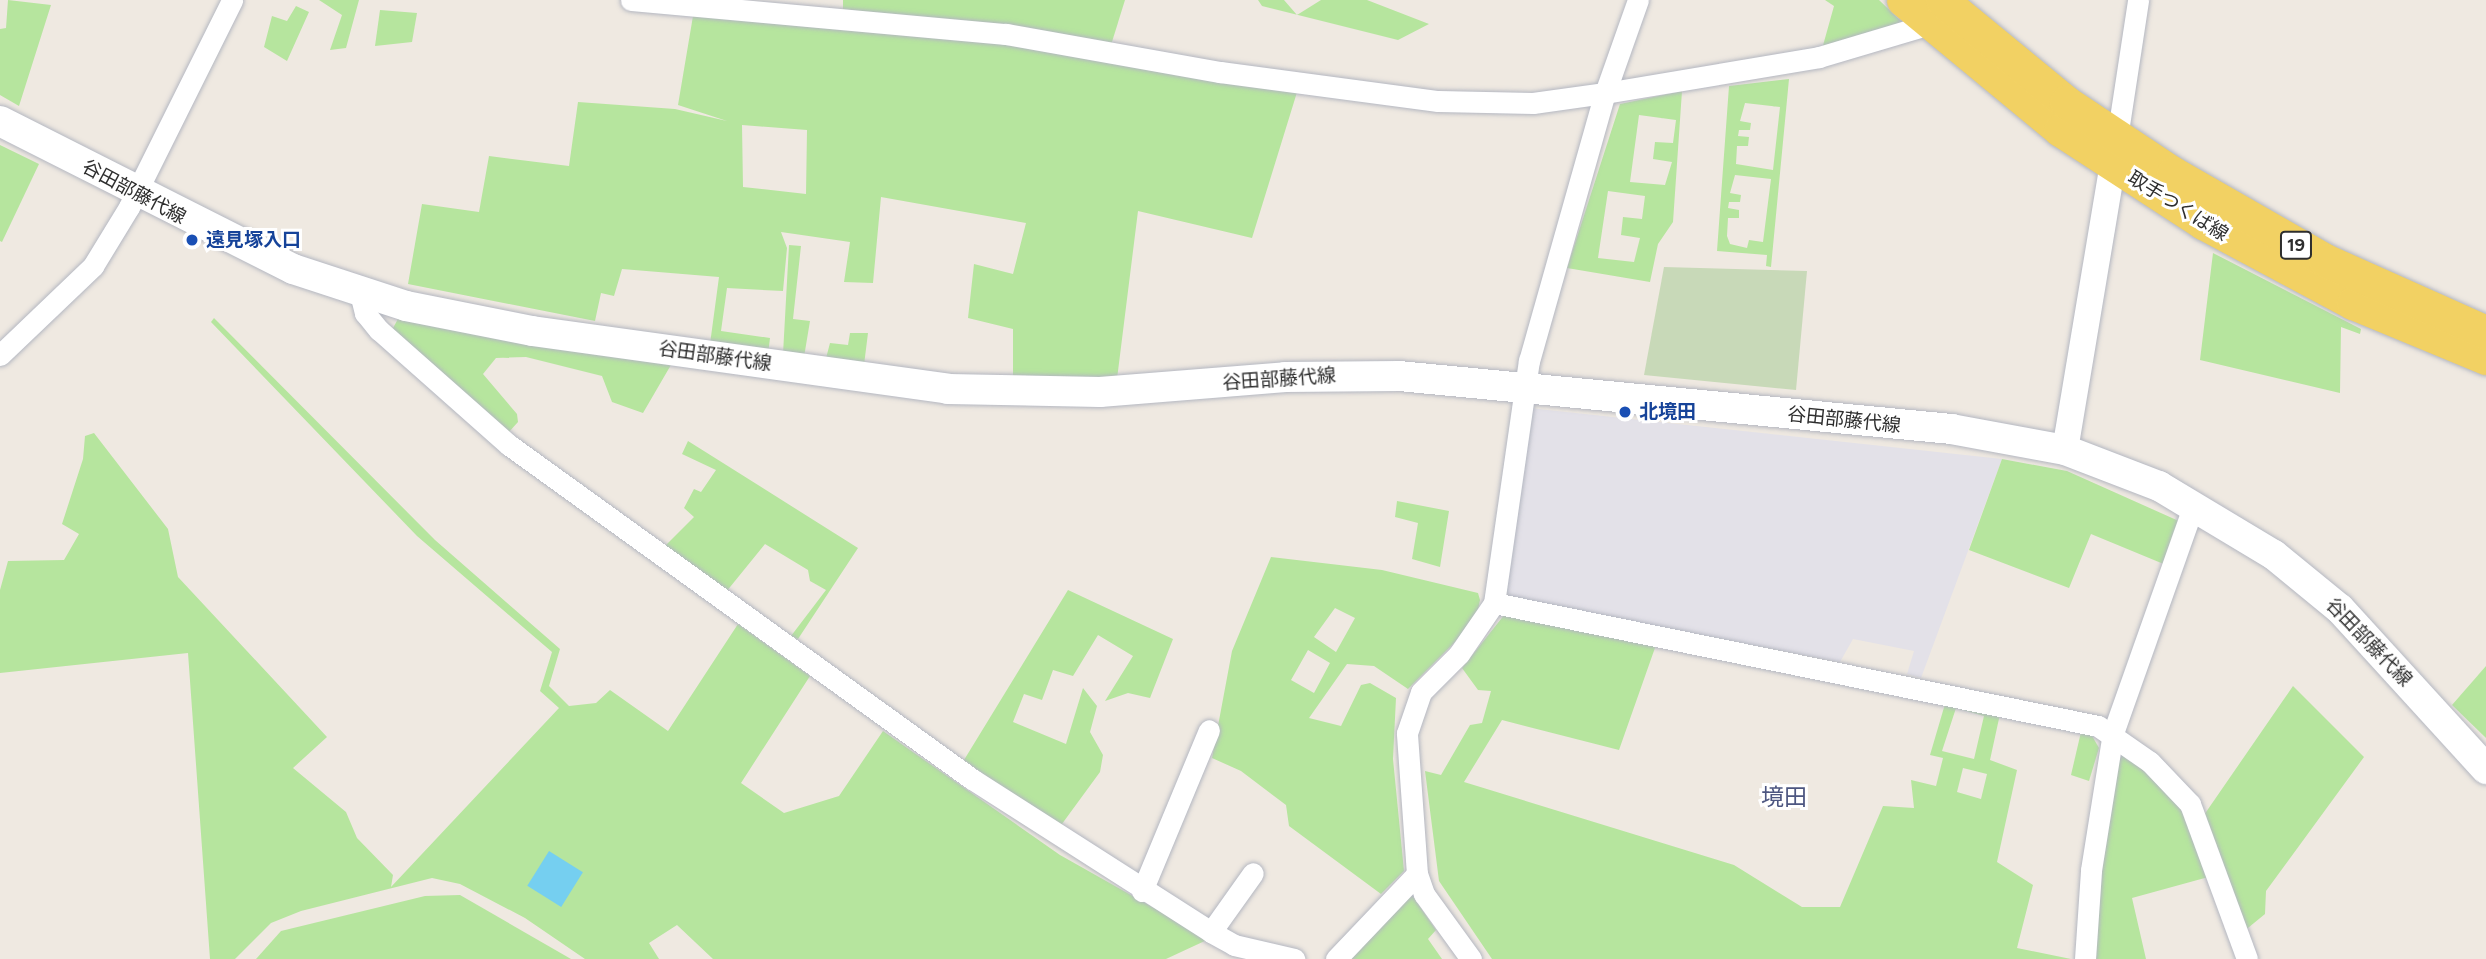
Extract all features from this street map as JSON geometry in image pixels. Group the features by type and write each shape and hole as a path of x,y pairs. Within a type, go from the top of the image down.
{"main road":[{"name":"取手つくば線","path":"1903,0 1936,12 2024,70 2115,151 2309,281 2486,359"},
{"name":"谷田部藤代線","path":"0,121 135,193 293,270 360,293 532,331 948,389 1100,392 1338,374 1523,388 1951,429 2065,450 2194,504 2274,555 2340,610 2486,769"},
{"name":"取手つくば線","path":"2115,151 2325,260 2486,332"}],"street":[{"path":"0,355 93,266 135,193 232,0"},
{"path":"631,0 1006,34 1220,72 1438,101 1533,103 1819,57 1936,12"},
{"path":"1471,959 1424,894 1417,874 1407,733 1411,712 1421,692 1459,654 1494,603 1523,388 1605,93 1638,0"},
{"path":"2065,450 2115,151 2137,0"},
{"path":"360,293 362,307 379,330 509,445 972,779 1142,891 1234,945 1294,959"},
{"path":"2085,959 2091,870 2113,733 2194,504"},
{"path":"1494,603 1933,689 2113,733 2174,783 2190,804 2246,959"},
{"path":"1142,891 1209,730"},
{"path":"1211,932 1252,873"},
{"path":"1336,959 1417,874"}],"shaded area":[{"path":"1529,408 2002,459 1921,678 1907,674 1914,651 1853,639 1840,662 1512,598 1506,591"}],"green space":[{"path":"8,0 51,5 19,106 0,95 0,29 6,28"},
{"path":"319,0 359,0 346,48 330,50 342,15"},
{"path":"843,0 1125,0 1111,45 843,9"},
{"path":"1258,0 1284,0 1297,15 1262,6"},
{"path":"1321,0 1367,0 1429,24 1398,40 1297,15"},
{"path":"1825,0 1879,0 1905,25 1822,49 1834,6"},
{"path":"296,6 309,12 287,61 264,47 272,16 287,21"},
{"path":"380,10 417,13 412,42 375,46"},
{"path":"693,16 1004,39 1298,89 1252,238 1138,211 1117,379 1013,383 1013,329 968,318 974,264 1013,274 1026,223 881,197 873,283 844,282 850,242 781,232 787,248 783,291 727,288 721,331 770,338 768,354 710,344 719,277 622,269 614,296 601,293 595,321 408,284 422,204 479,212 489,156 569,166 578,102 675,109 727,121 678,105","holes":["742,125 807,130 806,194 743,187"]},
{"path":"1789,79 1771,267 1766,266 1767,255 1717,251 1729,86","holes":["1745,103 1780,107 1773,170 1736,164 1737,146 1748,146 1749,137 1738,136 1739,130 1750,130 1751,123 1740,121","1735,175 1771,179 1763,242 1749,240 1747,248 1730,244 1727,236 1728,218 1739,218 1739,210 1728,208 1729,202 1740,202 1741,195 1730,193"]},
{"path":"1682,91 1673,222 1658,244 1650,282 1567,268 1620,104","holes":["1639,115 1676,120 1673,143 1655,142 1653,159 1672,162 1665,185 1630,182","1608,191 1645,196 1642,219 1623,217 1621,235 1640,238 1634,262 1598,258"]},
{"path":"0,145 39,164 2,242 0,241"},
{"path":"789,245 801,246 793,319 810,321 804,357 783,354"},
{"path":"2213,253 2361,329 2360,334 2341,327 2340,393 2200,360"},
{"path":"1664,267 1807,271 1796,390 1644,375"},
{"path":"214,318 435,540 560,649 549,686 569,706 596,703 610,690 668,731 738,624 810,676 741,783 784,813 839,796 883,731 1060,855 1209,939 1166,959 713,959 677,925 649,943 659,959 585,959 525,918 460,884 432,878 301,911 271,923 235,959 210,959 188,653 0,673 0,590 8,561 64,560 79,534 62,524 83,459 85,436 94,433 168,529 178,577 327,737 293,768 346,812 357,838 393,875 391,887 559,708 540,691 552,652 417,536 211,322"},
{"path":"398,319 675,358 643,413 612,402 602,376 526,357 496,358 483,374 517,414 518,422 508,433 398,338 393,328"},
{"path":"850,333 868,333 864,365 825,362 830,343 848,345"},
{"path":"688,441 858,548 798,639 791,636 826,590 810,581 808,570 765,544 726,592 663,548 694,517 684,508 694,489 701,492 716,470 682,454"},
{"path":"2002,459 2067,471 2181,522 2166,565 2091,534 2069,588 1969,550"},
{"path":"1397,501 1449,511 1440,567 1412,559 1418,523 1395,517"},
{"path":"1271,557 1382,570 1478,593 1480,600 1477,615 1454,643 1408,689 1374,666 1347,664 1309,718 1341,726 1361,685 1370,683 1396,698 1393,759 1404,871 1381,894 1289,826 1286,805 1241,771 1212,758 1232,651","holes":["1335,608 1355,618 1336,652 1314,637","1308,650 1330,663 1314,693 1291,680"]},
{"path":"1068,590 1173,639 1150,698 1128,693 1105,701 1133,656 1098,635 1073,676 1053,670 1042,700 1024,694 1013,722 1066,744 1083,688 1097,706 1090,732 1103,755 1100,772 1059,828 964,760"},
{"path":"1505,614 1656,645 1619,750 1502,720 1464,782 1734,865 1802,907 1840,907 1883,806 1914,808 1911,780 1936,786 1943,758 1930,755 1945,704 2000,714 1990,760 2017,770 1997,862 2033,885 2017,948 2071,959 1492,959 1439,881 1425,771 1441,775 1470,725 1482,723 1491,691 1478,690 1462,668","holes":["1956,708 1984,716 1974,759 1942,751","1963,768 1987,774 1981,799 1957,792"]},
{"path":"2486,666 2486,738 2452,705"},
{"path":"2293,686 2364,757 2266,891 2265,914 2243,932 2204,815"},
{"path":"2081,732 2091,734 2099,748 2089,781 2071,775"},
{"path":"2127,752 2182,804 2212,876 2132,898 2146,959 2095,959 2105,837 2117,760"},
{"path":"1409,891 1436,930 1428,939 1442,959 1344,959"},
{"path":"460,895 571,959 256,959 281,931 425,896"}],"water":[{"path":"549,851 583,872 561,907 527,886"}],"place":[{"name":"遠見塚入口","path":"192,240"},
{"name":"北境田","path":"1625,412"}],"district":[{"name":"境田","path":"1784,797"}]}
